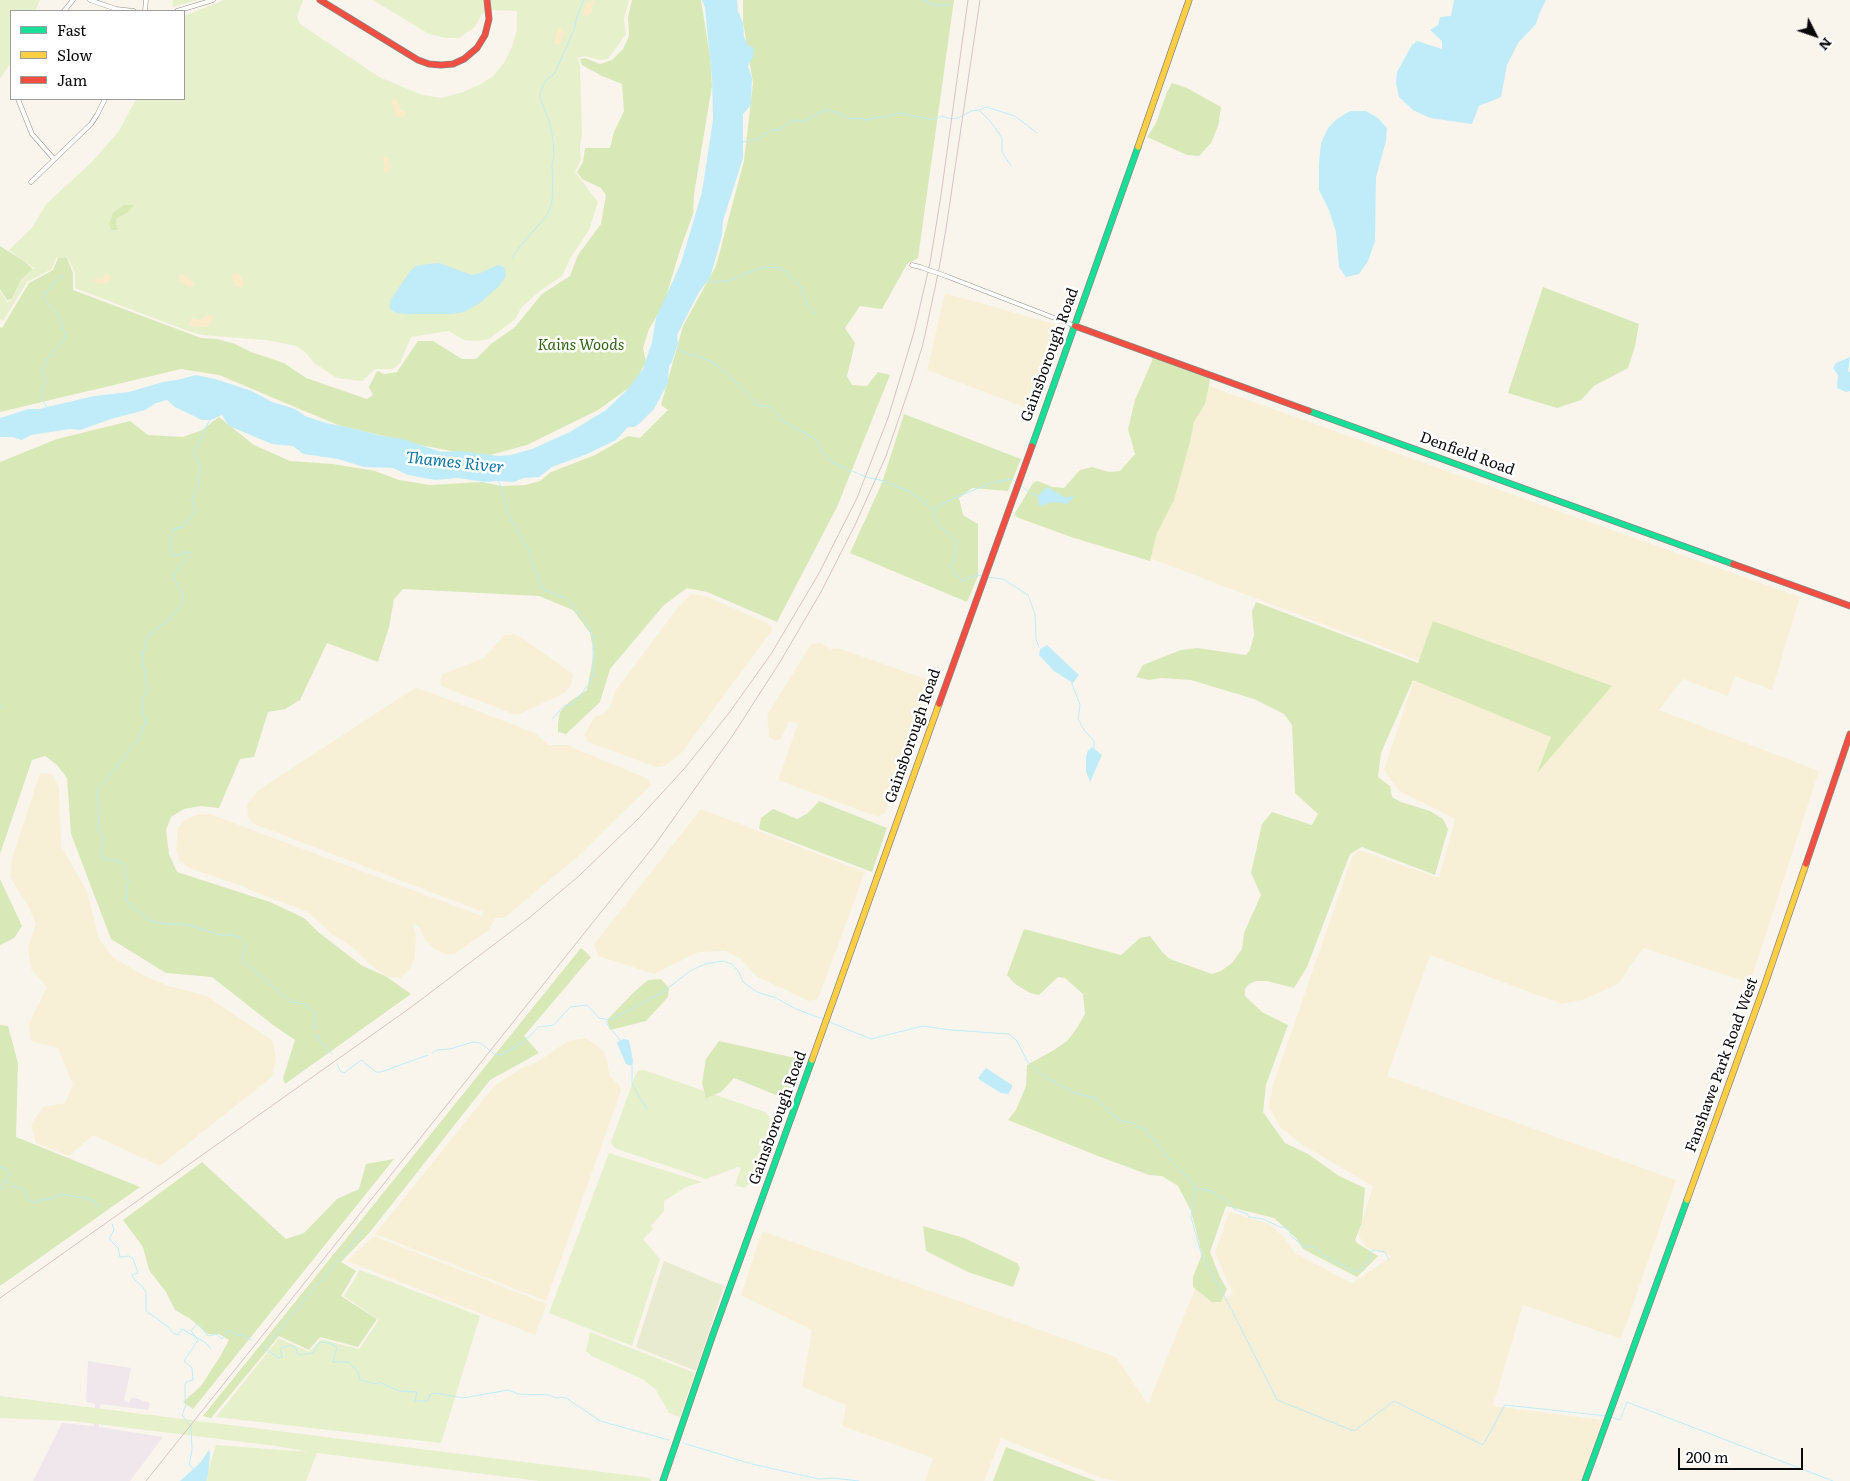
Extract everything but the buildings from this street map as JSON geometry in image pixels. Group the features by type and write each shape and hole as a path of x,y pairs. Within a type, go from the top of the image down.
{"main road":[{"path":"320,0 418,60 429,64 441,65 453,64 464,59 477,48 485,35 489,19 487,0"},
{"name":"Gainsborough Road","path":"663,1481 712,1337 1189,0"},
{"name":"Denfield Road","path":"1074,326 1850,606"},
{"name":"Fanshawe Park Road West","path":"1585,1481 1765,984 1850,734"}],"street":[{"path":"65,10 73,0"},
{"path":"90,0 116,9 125,10"},
{"path":"182,10 213,0"},
{"path":"18,100 32,134 54,159"},
{"path":"30,182 90,124 104,100"},
{"path":"912,265 946,276 1074,326"}],"shaded area":[{"path":"945,293 1065,327 1034,411 927,370"},
{"path":"1206,385 1800,597 1772,690 1735,676 1728,696 1683,679 1659,710 1819,771 1750,983 1643,948 1618,984 1585,999 1562,1004 1430,955 1387,1076 1676,1180 1621,1339 1523,1305 1493,1406 1602,1420 1581,1481 1119,1481 1104,1479 1001,1438 984,1481 925,1481 933,1458 842,1426 846,1405 802,1387 812,1330 741,1295 762,1231 1116,1357 1148,1404 1197,1284 1222,1299 1233,1294 1215,1253 1229,1212 1268,1223 1285,1238 1295,1253 1352,1283 1392,1256 1366,1247 1358,1235 1373,1186 1302,1145 1280,1127 1269,1107 1273,1085 1352,857 1359,850 1439,878 1455,819 1399,791 1384,770 1420,661 1147,557"},
{"path":"691,594 706,596 767,623 772,627 771,632 682,752 665,766 656,767 588,742 584,735 595,716 602,715 609,709 616,690 676,610"},
{"path":"514,634 573,674 571,686 564,693 520,714 513,714 441,686 440,681 443,674 484,658 504,635"},
{"path":"821,643 831,649 838,648 932,681 933,689 885,813 878,817 778,780 798,724 789,721 781,739 775,741 769,737 767,715 811,644"},
{"path":"416,687 535,733 549,745 567,745 648,779 651,785 576,858 504,918 495,918 488,931 454,954 446,954 434,949 425,940 420,928 413,923 416,934 415,958 410,969 400,978 387,977 351,946 333,935 308,912 189,868 179,860 176,848 178,828 184,820 196,815 210,814 482,916 483,912 254,824 248,818 247,804 259,790"},
{"path":"40,773 52,774 59,787 61,846 87,891 99,939 114,958 145,976 169,986 207,996 273,1041 276,1059 272,1077 160,1166 93,1135 69,1156 36,1143 31,1124 43,1107 65,1103 73,1085 58,1048 31,1041 29,1023 47,987 31,969 28,947 36,924 28,906 10,877 12,858"},
{"path":"701,809 865,872 818,999 808,1001 756,976 740,958 725,951 699,952 654,974 598,956 594,944"},
{"path":"585,1038 597,1045 605,1053 610,1077 619,1084 621,1091 546,1301 375,1234 495,1085 520,1069 540,1060 568,1041"},
{"path":"374,1236 547,1304 535,1335 347,1261"},
{"path":"88,1361 131,1368 124,1401 129,1402 132,1397 150,1403 148,1410 100,1404 99,1427 163,1437 130,1481 33,1481 62,1423 94,1426 95,1404 86,1402"}],"green space":[{"path":"0,0 40,0 35,10 10,10 10,64 0,79"},
{"path":"173,0 198,0 172,7"},
{"path":"224,0 303,0 297,17 300,24 379,77 422,95 442,98 463,92 493,76 504,63 512,47 517,30 517,11 488,10 482,14 475,27 459,38 446,38 429,34 373,0 629,0 624,19 626,34 608,59 600,60 585,56 578,58 580,67 582,133 581,160 575,172 598,202 589,230 571,257 562,276 541,290 522,307 515,319 489,339 477,341 464,340 449,331 411,337 400,363 393,369 375,369 362,381 337,378 314,363 297,346 266,340 202,335 75,288 75,273 68,258 56,258 52,269 27,282 3,321 0,319 0,291 7,302 12,300 21,281 34,268 9,250 31,229 47,203 92,162 119,131 135,100 185,100 185,16"},
{"name":"Kains Woods","path":"632,0 701,0 710,57 712,86 694,194 693,214 664,304 649,329 643,348 646,362 634,384 598,410 527,445 483,457 420,445 338,425 219,375 181,369 0,412 0,327 2,328 29,283 53,270 58,258 67,258 73,273 73,290 201,338 217,339 235,344 251,352 284,363 306,378 367,399 373,395 369,387 377,371 385,374 397,372 418,341 433,341 462,359 476,359 491,344 515,327 542,294 570,276 578,255 601,224 606,195 601,188 582,179 577,172 583,162 585,148 610,148 614,132 624,111 622,84 582,65 580,59 585,58 600,64 612,60 623,49 629,36 628,17"},
{"path":"743,0 954,0 918,258 907,264 882,309 860,306 845,328 855,343 847,376 852,385 867,386 878,372 890,375 837,507 777,622 707,592 687,588 664,605 610,669 600,702 566,734 558,732 560,712 569,702 587,690 594,653 590,633 573,610 539,596 403,589 394,599 389,627 378,662 327,643 300,700 285,709 268,712 254,757 240,759 219,808 201,806 184,809 171,817 166,830 169,854 177,872 270,902 304,918 317,931 361,965 387,977 411,994 285,1084 283,1078 295,1040 212,977 166,973 111,939 71,834 67,778 57,765 45,756 32,760 0,854 0,462 57,439 130,421 148,435 183,437 202,430 219,417 254,445 290,461 333,464 375,471 399,480 430,485 482,482 501,486 525,485 540,481 551,472 595,455 628,436 640,438 668,410 661,405 683,326 716,266 744,161 753,83 743,22"},
{"path":"1172,83 1187,88 1221,107 1218,126 1211,143 1199,156 1187,155 1147,137 1156,123"},
{"path":"124,205 134,205 128,212 116,219 118,230 112,230 109,225 113,213"},
{"path":"0,246 33,269 21,280 12,299 7,300 0,289"},
{"path":"1543,287 1639,324 1628,368 1594,386 1581,400 1557,408 1508,393"},
{"path":"1153,353 1208,377 1210,381 1205,404 1194,422 1174,500 1157,533 1150,561 1071,537 1014,515 1033,483 1037,481 1053,487 1064,488 1080,470 1092,467 1109,472 1120,471 1135,454 1128,429 1135,400 1152,361"},
{"path":"904,414 1021,459 1008,491 972,488 959,498 963,515 978,524 978,576 967,602 850,553 882,483"},
{"path":"1256,602 1418,663 1433,621 1612,686 1537,773 1551,737 1413,680 1381,753 1378,777 1390,786 1392,797 1401,802 1430,811 1443,819 1448,829 1435,875 1362,847 1350,854 1307,967 1294,988 1267,981 1256,981 1249,984 1245,989 1245,996 1262,1012 1288,1025 1266,1085 1263,1112 1285,1143 1308,1154 1339,1176 1365,1188 1362,1222 1355,1240 1378,1256 1357,1277 1303,1249 1296,1238 1274,1218 1226,1206 1210,1252 1227,1289 1221,1302 1212,1302 1193,1287 1193,1277 1202,1254 1191,1211 1178,1186 1162,1176 1149,1175 1008,1120 1016,1110 1026,1086 1027,1065 1067,1041 1085,1014 1083,994 1065,978 1058,977 1039,995 1030,993 1015,984 1007,975 1024,929 1121,955 1140,938 1150,936 1170,959 1212,974 1221,971 1232,963 1242,949 1244,933 1261,895 1251,873 1262,824 1272,812 1312,825 1318,814 1295,793 1292,725 1284,714 1254,699 1191,680 1161,678 1149,680 1136,677 1143,665 1181,650 1197,648 1246,655 1250,650 1254,635 1252,611"},
{"path":"819,801 887,828 872,872 759,829 761,818 773,809 797,819 808,813"},
{"path":"0,879 22,926 14,938 0,945"},
{"path":"581,948 591,957 524,1036 539,1053 490,1080 370,1232 341,1262 356,1271 341,1296 377,1319 358,1347 320,1337 309,1350 279,1336 211,1418 203,1416"},
{"path":"661,979 669,988 668,997 646,1021 610,1030 607,1020 634,992 648,980"},
{"path":"0,1025 8,1026 18,1063 16,1137 140,1187 0,1286"},
{"path":"719,1041 804,1060 786,1099 734,1078 721,1092 706,1098 702,1083 706,1059"},
{"path":"644,1070 765,1112 770,1118 769,1128 749,1184 744,1188 735,1185 741,1168 738,1167 706,1179 613,1146 611,1142 635,1076 638,1071"},
{"path":"609,1153 702,1182 686,1187 664,1201 664,1211 651,1226 653,1229 643,1239 660,1259 632,1346 549,1313"},
{"path":"394,1159 193,1409 183,1402 201,1386 229,1340 219,1334 208,1334 189,1318 175,1310 166,1292 149,1270 143,1247 123,1220 202,1162 286,1239 304,1233 337,1199 359,1189 366,1164"},
{"path":"923,1226 964,1238 1017,1263 1020,1268 1013,1287 968,1272 926,1251"},
{"path":"664,1261 724,1286 696,1371 636,1347"},
{"path":"360,1270 480,1316 441,1443 216,1417 279,1338 309,1352 321,1339 359,1349 379,1320 344,1296"},
{"path":"590,1332 695,1373 680,1417 669,1413 656,1390 644,1380 592,1356 586,1351"},
{"path":"0,1396 651,1478 651,1481 539,1481 317,1453 306,1481 205,1481 216,1445 309,1452 276,1446 73,1421 0,1418"},
{"path":"1006,1447 1096,1481 993,1481"}],"sand":[{"path":"593,0 592,12 588,16 583,14 586,4"},
{"path":"558,28 562,29 564,33 561,43 558,45 554,43"},
{"path":"395,99 398,100 399,109 406,112 404,117 396,116 392,103"},
{"path":"384,156 389,158 390,167 386,174 383,172 385,166"},
{"path":"235,273 239,274 243,279 244,284 242,288 235,286 232,277"},
{"path":"107,274 112,277 110,282 99,284 94,281 100,277 103,279 104,275"},
{"path":"180,274 187,276 194,283 193,286 189,287 179,281"},
{"path":"210,314 213,318 209,327 188,326 191,319 195,318 199,321"}],"water":[{"name":"Thames River","path":"702,0 737,0 738,11 743,23 744,37 748,45 754,49 748,66 752,78 751,105 743,114 743,158 723,221 722,235 710,278 699,292 677,335 678,343 669,366 668,383 654,409 639,424 634,427 628,427 616,440 587,454 552,467 539,477 523,478 514,482 485,482 458,478 435,480 408,475 393,468 364,467 338,459 303,454 293,446 272,444 229,426 222,415 211,420 202,420 175,407 167,400 156,403 145,410 80,430 70,429 31,435 22,440 12,437 0,437 0,418 29,409 39,409 94,396 129,392 196,375 252,391 272,402 295,409 305,416 326,423 403,439 441,452 460,451 498,456 511,455 532,449 570,432 606,410 626,391 643,369 652,342 656,318 681,263 702,192 713,120 712,79 705,8"},
{"path":"1454,0 1546,0 1536,24 1518,43 1507,65 1501,97 1479,106 1472,124 1430,118 1413,110 1399,97 1396,83 1397,72 1412,45 1417,41 1442,49 1442,41 1430,30 1438,25 1440,17 1451,16"},
{"path":"1350,111 1366,111 1378,118 1387,128 1386,141 1376,177 1375,241 1368,261 1359,274 1346,277 1339,267 1336,232 1329,210 1319,190 1319,164 1321,143 1328,128 1337,119"},
{"path":"439,263 472,275 498,265 504,267 506,276 499,286 480,303 464,312 452,314 406,314 396,313 390,309 390,301 411,270 416,266"},
{"path":"1850,357 1848,370 1850,373 1850,391 1846,392 1837,388 1838,375 1833,368 1836,363"},
{"path":"1047,487 1066,498 1074,497 1067,504 1056,502 1042,506 1039,505 1038,496"},
{"path":"1047,645 1079,675 1073,683 1054,671 1039,655 1040,649"},
{"path":"1092,747 1102,755 1090,782 1086,771 1086,757 1087,752"},
{"path":"625,1039 629,1040 633,1061 632,1066 626,1064 617,1043"},
{"path":"986,1068 1012,1085 1008,1094 1001,1093 978,1078"},
{"path":"209,1450 206,1481 180,1481 200,1463"}],"waterway":[{"path":"512,257 546,217 551,206 553,194 553,140 549,120 540,98 540,92 546,80 554,74 557,68 574,30 578,13 584,0"},
{"path":"921,0 938,6 950,4"},
{"path":"741,142 756,140 771,130 780,130 791,121 803,122 827,109 851,119 861,118 866,120 900,113 929,119 936,119 942,116 951,119 986,107 1015,116 1037,133"},
{"path":"980,111 991,122 1002,138 1002,152 1011,166"},
{"path":"709,282 727,281 761,268 779,267 802,288 808,306 814,314"},
{"path":"47,407 41,399 45,383 43,368 47,359 64,340 65,334 59,315 43,299 49,288 64,275"},
{"path":"678,343 679,350 714,363 739,385 758,406 770,406 783,421 815,439 822,452 834,463 866,477 884,481 911,492 934,510 937,523 956,541 956,554 951,566 955,574 963,581 978,575 982,576"},
{"path":"210,420 195,453 195,458 200,465 199,485 192,499 195,512 184,526 174,529 170,546 171,554 178,556 189,552 190,555 180,565 174,575 177,586 183,594 183,603 171,618 149,635 145,643 143,655 147,690 142,700 145,725 137,741 97,791 100,832 104,838 100,856 104,859 118,861 123,864 125,876 128,880 127,902 149,920 164,924 193,926 220,935 234,935 241,939 245,943 243,961 291,1002 305,1004 316,1014 315,1029"},
{"path":"934,509 952,499 991,483 1012,479 1017,483"},
{"name":"Thames River","path":"498,481 508,514 529,550 530,558 543,589 565,598 574,606 587,622 593,637 593,675 590,683 573,704 566,705 552,719"},
{"path":"1020,485 1030,493 1038,496"},
{"path":"986,577 1003,579 1028,595 1035,614 1036,639 1039,647"},
{"path":"1071,681 1080,705 1078,719 1084,730 1094,741 1094,748"},
{"path":"432,1053 437,1050 450,1049 473,1042 481,1043 494,1054 501,1055 522,1043 539,1027 554,1025 570,1007 587,1005 599,1018 610,1020 663,992 690,971 705,964 723,961 732,964 739,972 743,982 757,992 776,998 796,1009 823,1019"},
{"path":"606,1021 620,1040"},
{"path":"827,1021 871,1039 923,1026 1009,1034 1017,1041 1027,1061 1046,1078 1075,1093 1096,1098 1110,1113 1121,1121 1133,1123 1146,1130 1171,1161 1193,1182 1195,1188 1191,1217 1202,1256 1277,1400 1354,1431 1394,1401 1483,1445 1505,1405 1607,1416"},
{"path":"318,1035 320,1041 332,1054"},
{"path":"337,1064 340,1071 344,1073 361,1060 376,1072 381,1072 428,1055"},
{"path":"632,1066 632,1084 647,1109"},
{"path":"0,1167 8,1171 9,1175 0,1190"},
{"path":"6,1179 13,1187 20,1187 33,1203 62,1194 89,1199 100,1208"},
{"path":"1195,1188 1212,1191 1234,1209 1247,1214 1249,1217 1263,1219 1280,1227 1288,1228 1291,1236 1305,1247 1313,1246 1324,1256 1354,1271 1358,1271 1368,1260 1373,1250 1385,1252 1389,1260"},
{"path":"112,1224 114,1230 109,1239 118,1248 120,1257 129,1256 133,1259 138,1273 132,1275 146,1292 146,1311 167,1326 173,1333 178,1335 182,1329 206,1343 211,1349"},
{"path":"363,1231 264,1348 279,1358 282,1357 280,1349 290,1345 296,1348 298,1355 313,1353 320,1342 329,1343 337,1347 333,1362 349,1362 358,1372 360,1380 376,1384 379,1382 399,1391 417,1392 415,1401 427,1401 431,1394 435,1393 463,1398 508,1390 518,1394 550,1395 555,1398 565,1397 600,1421 669,1440"},
{"path":"193,1468 189,1465 192,1450 191,1426 182,1415 186,1405 185,1384 193,1380 192,1368 184,1361 198,1340 191,1331 198,1323 208,1336 216,1334 222,1339 228,1330 251,1340"},
{"path":"1611,1417 1620,1420 1627,1402 1833,1481"},
{"path":"683,1443 752,1464 819,1479 833,1478 859,1481"}],"railway":[{"path":"0,1298 410,1008 529,918 580,875 639,818 684,769 729,713 771,654 818,575 857,498 888,418 914,332 930,263 968,0"},
{"path":"146,1481 654,846 733,735 780,662 821,592 855,525 886,456 923,344 946,229 980,0"}],"traffic: fast":[{"path":"1032,446 1138,147"},
{"path":"1309,411 1733,564"},
{"path":"663,1481 712,1337 812,1060"},
{"path":"1585,1481 1687,1200"}],"traffic: slow":[{"path":"1138,147 1189,0"},
{"path":"812,1060 939,704"},
{"path":"1687,1200 1806,864"}],"traffic: jam":[{"path":"320,0 418,60 429,64 441,65 453,64 464,59 477,48 485,35 489,19 487,0"},
{"path":"1075,326 1309,411"},
{"path":"939,704 1032,446"},
{"path":"1733,564 1850,606"},
{"path":"1806,864 1850,734"}]}
